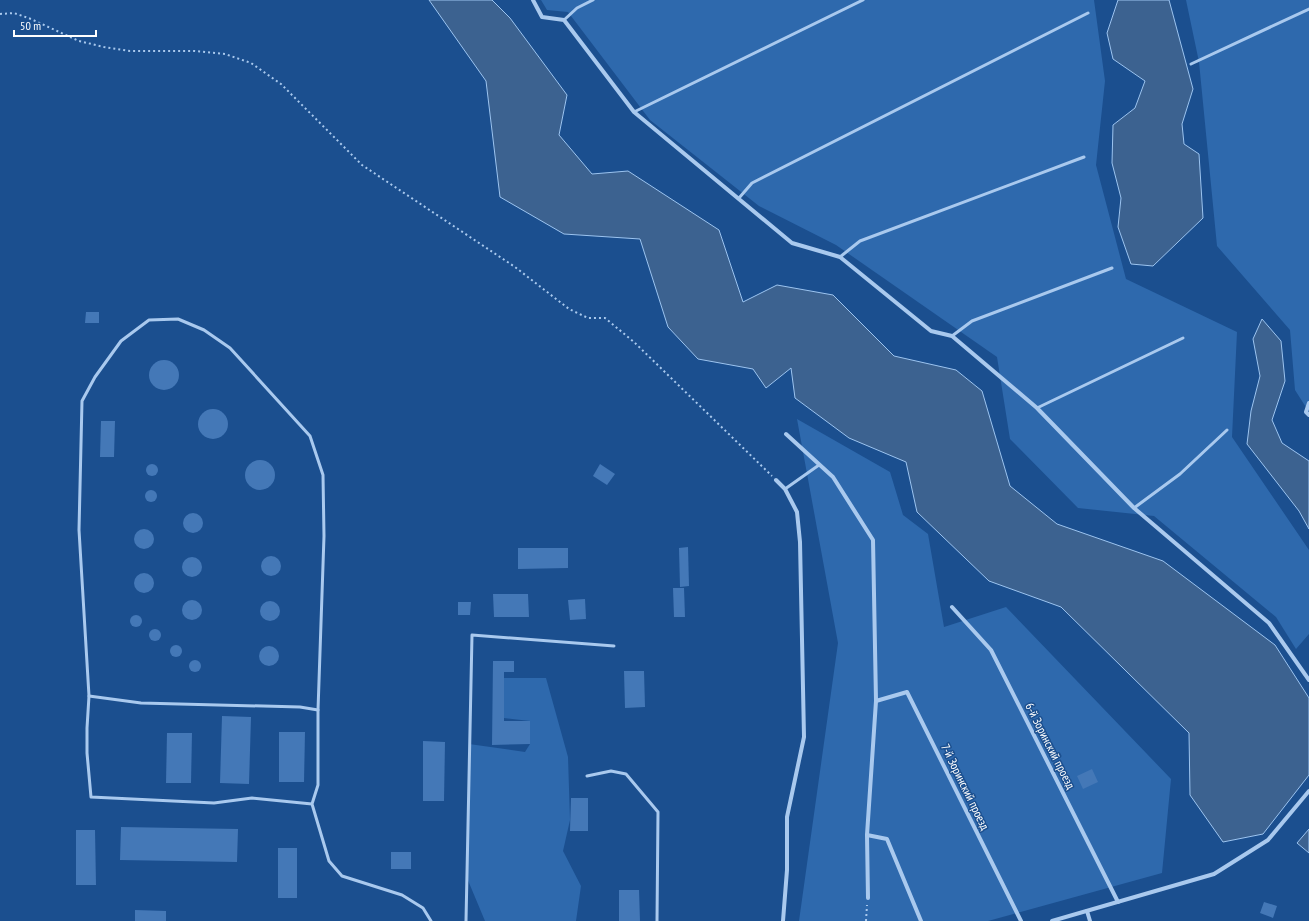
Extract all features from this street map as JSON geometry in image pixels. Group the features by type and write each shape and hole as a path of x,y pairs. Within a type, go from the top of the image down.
{"street":[{"path":"533,0 542,17 564,20 634,112 792,243 840,257 931,331 952,336 1037,408 1134,508 1270,623 1309,680"},
{"path":"1309,403 1306,412 1309,415"},
{"path":"786,434 833,477 873,540 876,701 867,836 868,898"},
{"path":"776,480 785,489 797,512 800,542 804,737 787,817 787,870 783,921"},
{"name":"6-й Зоринский проезд","path":"952,607 991,650 1118,902"},
{"name":"7-й Зоринский проезд","path":"876,701 907,692 1021,921"},
{"path":"1052,921 1214,874 1268,840 1309,791"},
{"path":"867,836 887,839 922,921"},
{"path":"1087,911 1090,921"}],"lane":[{"path":"564,20 577,8 593,0"},
{"path":"634,112 863,0"},
{"path":"1191,64 1309,9"},
{"path":"739,198 752,184 1088,13"},
{"path":"840,257 860,241 1084,157"},
{"path":"952,336 972,321 1112,268"},
{"path":"312,804 252,798 214,803 91,797 87,753 89,696 79,530 82,401 95,377 121,341 149,320 178,319 204,330 230,348 310,436 323,475 324,536 318,710 318,786 312,804 329,861 342,876 402,895 423,908 431,921"},
{"path":"1037,408 1183,338"},
{"path":"1134,508 1180,474 1227,430"},
{"path":"785,489 819,465"},
{"path":"466,921 472,635 614,646"},
{"path":"89,696 141,703 300,707 318,710"},
{"path":"587,776 611,771 626,774 658,812 657,921"}],"path":[{"path":"0,14 14,13 31,19 79,41 104,47 130,51 196,51 225,54 251,63 281,84 362,165 514,267 569,309 588,318 605,318 634,342 776,480"},
{"path":"866,921 868,898"}],"shaded area":[{"path":"429,0 492,0 510,18 567,95 559,135 592,174 628,171 719,230 743,302 777,285 833,295 894,356 956,370 982,391 1010,486 1057,524 1163,561 1275,645 1309,698 1309,775 1263,834 1223,842 1190,795 1189,733 1061,607 989,581 917,512 906,462 849,438 795,398 791,368 766,388 753,369 698,359 668,327 640,239 564,234 500,197 486,81"},
{"path":"541,0 1094,0 1105,81 1096,165 1126,279 1237,332 1232,437 1309,550 1309,634 1296,649 1276,617 1154,516 1078,508 1010,439 997,357 836,245 759,206 650,120 568,12 547,10"},
{"path":"1118,0 1169,0 1193,89 1182,124 1184,144 1199,154 1203,218 1153,266 1131,264 1118,227 1121,198 1112,163 1113,125 1135,108 1145,81 1113,59 1107,33"},
{"path":"1186,0 1309,0 1309,412 1295,390 1290,330 1217,246 1199,62"},
{"path":"1262,319 1281,341 1285,381 1272,420 1282,443 1309,461 1309,529 1299,511 1247,444 1251,411 1260,376 1253,339"},
{"path":"797,419 890,472 903,515 928,534 944,627 1006,607 1171,779 1162,873 988,921 799,921 838,643"},
{"path":"504,678 546,678 568,757 570,820 563,851 581,886 576,921 485,921 467,878 469,744 525,752 530,744 530,721 504,718"},
{"path":"1309,829 1309,853 1297,843"}],"building":[{"path":"86,312 99,312 99,323 85,323"},
{"path":"164,360 175,364 179,375 175,386 164,390 153,386 149,375 153,364"},
{"path":"213,409 224,413 228,424 224,435 213,439 202,435 198,424 202,413"},
{"path":"101,421 115,421 114,457 100,457"},
{"path":"260,460 271,464 275,475 271,486 260,490 249,486 245,475 249,464"},
{"path":"152,464 156,466 158,470 156,474 152,476 148,474 146,470 148,466"},
{"path":"600,464 615,474 607,485 593,476"},
{"path":"151,490 155,492 157,496 155,500 151,502 147,500 145,496 147,492"},
{"path":"193,513 200,516 203,523 200,530 193,533 186,530 183,523 186,516"},
{"path":"144,529 151,532 154,539 151,546 144,549 137,546 134,539 137,532"},
{"path":"688,547 689,586 680,587 679,548"},
{"path":"518,548 568,548 568,568 518,569"},
{"path":"271,556 278,559 281,566 278,573 271,576 264,573 261,566 264,559"},
{"path":"192,557 199,560 202,567 199,574 192,577 185,574 182,567 185,560"},
{"path":"144,573 151,576 154,583 151,590 144,593 137,590 134,583 137,576"},
{"path":"673,588 684,588 685,617 674,617"},
{"path":"493,594 528,594 529,617 494,617"},
{"path":"585,599 586,619 570,620 568,600"},
{"path":"192,600 199,603 202,610 199,617 192,620 185,617 182,610 185,603"},
{"path":"270,601 277,604 280,611 277,618 270,621 263,618 260,611 263,604"},
{"path":"458,602 471,602 470,615 458,615"},
{"path":"136,615 140,617 142,621 140,625 136,627 132,625 130,621 132,617"},
{"path":"155,629 159,631 161,635 159,639 155,641 151,639 149,635 151,631"},
{"path":"176,645 180,647 182,651 180,655 176,657 172,655 170,651 172,647"},
{"path":"269,646 276,649 279,656 276,663 269,666 262,663 259,656 262,649"},
{"path":"195,660 199,662 201,666 199,670 195,672 191,670 189,666 191,662"},
{"path":"493,661 514,661 514,672 504,672 504,721 530,721 530,744 492,745"},
{"path":"624,671 644,671 645,707 625,708"},
{"path":"222,716 251,717 249,784 220,783"},
{"path":"279,732 305,732 304,782 279,782"},
{"path":"167,733 192,733 191,783 166,783"},
{"path":"423,741 445,742 444,801 423,801"},
{"path":"1092,769 1098,782 1083,789 1077,776"},
{"path":"571,798 588,798 588,831 570,831"},
{"path":"121,827 238,829 237,862 120,860"},
{"path":"76,830 95,830 96,885 76,885"},
{"path":"278,848 297,848 297,898 278,898"},
{"path":"391,852 411,852 411,869 391,869"},
{"path":"619,890 639,890 640,921 619,921"},
{"path":"1264,902 1277,906 1273,918 1260,913"},
{"path":"135,910 166,911 166,921 135,921"}]}
